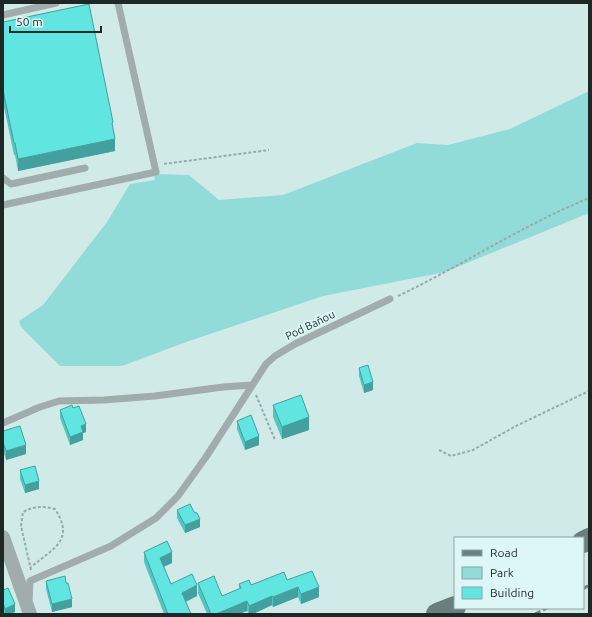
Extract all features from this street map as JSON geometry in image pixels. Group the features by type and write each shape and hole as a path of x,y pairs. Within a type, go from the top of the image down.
{"main road":[{"path":"437,614 454,607"}],"street":[{"path":"3,537 29,612"}],"lane":[{"path":"3,15 56,3"},
{"path":"3,205 156,172 118,3"},
{"path":"3,178 11,184 85,168"},
{"name":"Pod Baňou","path":"30,581 111,546 156,518 178,496 206,457 266,364 275,356 295,344 390,299"},
{"path":"3,423 59,400 104,400 252,385"},
{"path":"29,612 30,581"}],"path":[{"path":"155,165 269,150"},
{"path":"390,299 433,279 473,256 589,198"},
{"path":"252,385 275,440"},
{"path":"439,450 451,456 473,450 516,426 589,391"},
{"path":"30,581 31,566 21,526 23,512 30,508 43,506 54,509 60,518 64,529 62,538 56,547 31,566"}],"green space":[{"path":"589,91 589,213 445,272 323,296 189,341 122,366 60,366 21,327 19,321 43,305 107,222 130,184 155,180 154,174 189,175 219,200 283,195 417,143 448,145 510,129"}],"building":[{"path":"89,4 113,122 115,139 18,159 3,90 3,22"},
{"path":"368,365 373,382 364,385 359,368"},
{"path":"301,395 309,417 282,427 273,405"},
{"path":"72,405 73,408 79,406 86,424 81,426 83,432 70,437 60,410"},
{"path":"251,415 259,436 245,442 237,421"},
{"path":"20,426 26,445 6,451 3,442 3,431"},
{"path":"35,466 39,481 25,485 20,470"},
{"path":"190,504 200,519 185,525 177,510"},
{"path":"167,541 172,552 160,558 171,584 192,574 197,585 182,593 191,614 168,614 144,552"},
{"path":"312,571 319,587 301,594 298,587 249,606 247,601 216,614 211,614 198,583 214,576 222,596 241,588 239,584 249,580 251,585 284,572 287,580"},
{"path":"65,576 72,599 52,604 46,581"},
{"path":"8,588 15,604 5,609 3,603 3,590"}],"railway":[{"path":"584,588 589,585"},
{"path":"535,614 545,609"}]}
